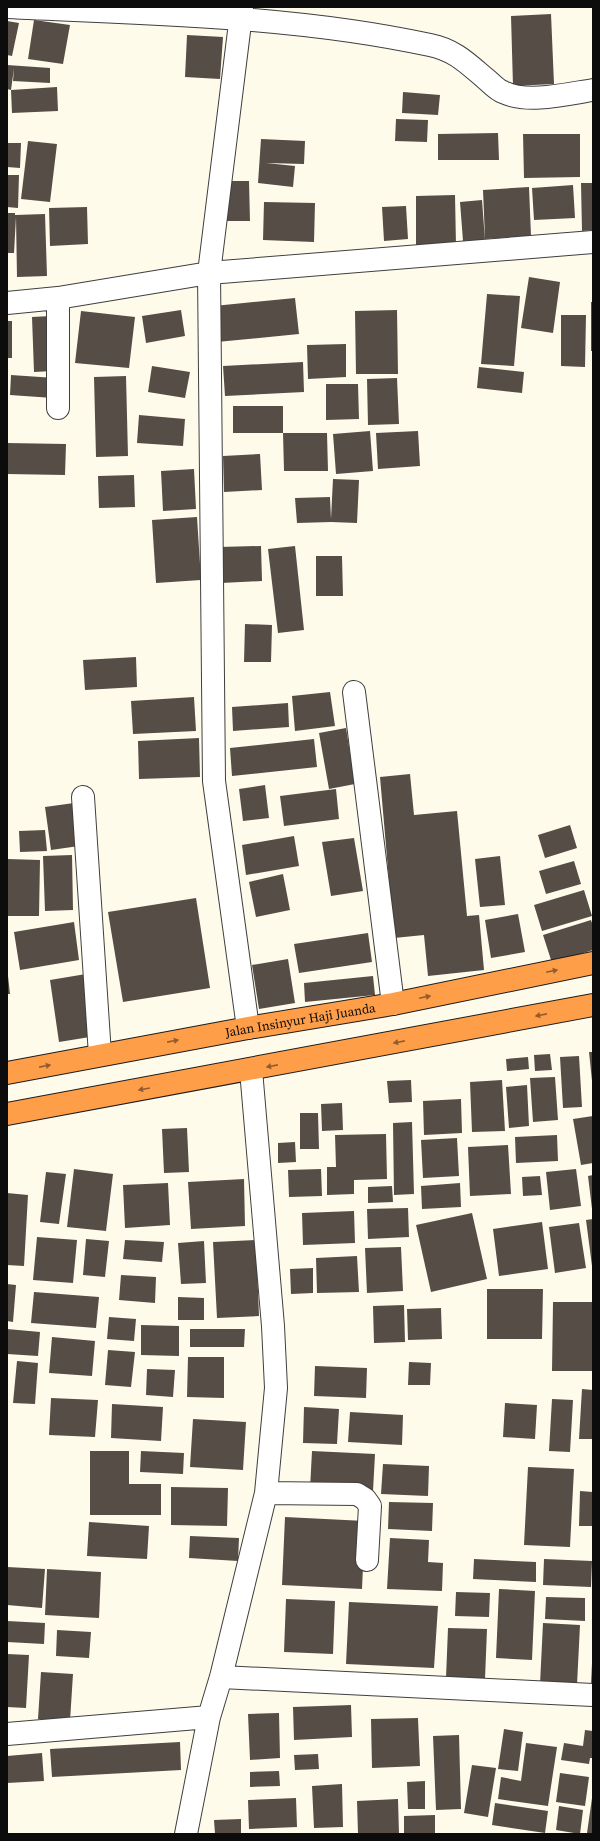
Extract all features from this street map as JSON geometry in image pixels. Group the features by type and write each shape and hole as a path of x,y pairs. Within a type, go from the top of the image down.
{"highway":[{"name":"Jalan Insinyur Haji Juanda","path":"7,1073 248,1028 392,1004 593,962"},
{"path":"7,1114 251,1070 593,1005"}],"street":[{"path":"7,7 241,13 432,45 455,53 502,92 518,97 546,96 593,90"},
{"path":"241,13 208,273 214,781 248,1028"},
{"path":"7,303 58,298 208,273 593,242"},
{"path":"58,298 58,408"},
{"path":"354,692 392,1004"},
{"path":"83,797 100,1055"},
{"path":"186,1834 209,1717 221,1677 266,1492 276,1388 273,1326 251,1070"},
{"path":"266,1492 357,1494 365,1499 370,1506 367,1560"},
{"path":"221,1677 593,1695"},
{"path":"7,1734 209,1717"}],"building":[{"path":"551,14 554,84 513,86 511,16"},
{"path":"34,20 70,25 63,64 28,59"},
{"path":"7,21 19,23 12,56 7,55"},
{"path":"187,35 223,37 220,79 185,77"},
{"path":"7,65 50,68 50,83 13,81 14,68 11,90 7,89"},
{"path":"57,87 58,111 12,113 11,90"},
{"path":"403,92 440,95 438,115 402,113"},
{"path":"396,119 428,120 427,142 395,141"},
{"path":"498,133 499,160 438,160 438,134"},
{"path":"523,134 580,134 580,177 524,178"},
{"path":"261,139 305,141 304,164 266,163 295,166 293,187 258,183"},
{"path":"28,141 57,144 50,202 21,199"},
{"path":"7,143 21,143 20,168 7,167"},
{"path":"7,175 19,175 18,208 7,207"},
{"path":"222,181 249,181 250,221 222,221"},
{"path":"581,183 593,183 593,230 582,231"},
{"path":"573,185 575,218 534,220 532,188"},
{"path":"529,187 531,236 485,239 483,190"},
{"path":"455,195 456,246 416,247 416,196"},
{"path":"482,200 485,240 463,241 460,202"},
{"path":"264,202 315,203 314,242 263,240"},
{"path":"406,206 408,239 384,241 382,207"},
{"path":"87,207 88,244 50,246 49,208"},
{"path":"7,213 15,213 15,215 45,214 47,276 17,277 16,217 14,253 7,253"},
{"path":"529,277 560,282 553,333 521,328"},
{"path":"487,294 520,296 514,366 481,364"},
{"path":"295,298 299,334 217,342 214,306"},
{"path":"591,302 593,302 593,351 591,351"},
{"path":"181,310 185,336 146,343 142,316"},
{"path":"397,310 398,374 356,374 355,311"},
{"path":"81,311 135,317 129,368 75,363"},
{"path":"561,315 586,315 585,367 561,366"},
{"path":"51,316 53,371 34,372 32,317"},
{"path":"7,321 12,321 12,358 7,358"},
{"path":"346,344 346,377 308,379 307,345"},
{"path":"303,362 304,392 225,396 223,366"},
{"path":"152,366 190,372 185,398 148,392"},
{"path":"479,367 524,372 522,393 477,388"},
{"path":"11,375 55,378 53,398 10,395"},
{"path":"126,376 128,456 96,457 94,377"},
{"path":"397,378 399,424 368,425 367,379"},
{"path":"326,384 358,384 359,419 326,420"},
{"path":"233,406 283,406 283,433 233,433"},
{"path":"139,415 185,419 183,446 137,443"},
{"path":"370,431 373,471 336,474 333,434"},
{"path":"418,431 420,466 378,469 376,433"},
{"path":"283,433 327,433 328,471 284,471"},
{"path":"7,443 66,444 65,475 7,474"},
{"path":"260,454 262,490 224,492 223,456"},
{"path":"194,469 196,509 163,511 161,471"},
{"path":"134,475 135,507 99,508 98,476"},
{"path":"333,479 359,480 357,523 297,523 295,498 330,497 331,519"},
{"path":"197,517 201,580 156,583 152,520"},
{"path":"261,546 262,581 221,583 219,547"},
{"path":"295,546 304,630 278,633 268,549"},
{"path":"316,556 342,556 343,596 316,596"},
{"path":"245,624 272,625 271,662 244,662"},
{"path":"136,657 137,687 85,690 83,660"},
{"path":"330,692 335,726 295,731 292,696"},
{"path":"194,697 196,731 133,734 131,701"},
{"path":"288,703 289,727 233,731 232,707"},
{"path":"346,728 355,784 329,789 319,733"},
{"path":"199,738 200,777 139,779 138,741"},
{"path":"314,739 317,767 232,776 230,748"},
{"path":"410,774 414,815 457,811 467,916 479,915 484,970 428,976 424,935 394,938 380,777"},
{"path":"265,785 269,818 243,821 239,789"},
{"path":"336,789 339,819 284,826 280,796"},
{"path":"74,803 79,846 51,850 45,807"},
{"path":"570,825 577,848 545,858 538,835"},
{"path":"45,830 47,851 20,852 19,831"},
{"path":"294,836 299,866 246,875 242,845"},
{"path":"354,838 363,891 331,896 322,842"},
{"path":"72,855 73,910 45,911 43,856"},
{"path":"500,856 505,905 480,907 475,859"},
{"path":"7,859 40,860 39,916 7,916"},
{"path":"574,861 581,884 546,894 539,871"},
{"path":"283,874 290,910 256,917 249,882"},
{"path":"584,890 592,916 542,931 534,905"},
{"path":"196,898 210,988 123,1002 108,912"},
{"path":"518,914 525,952 491,958 485,920"},
{"path":"591,920 593,926 593,950 552,963 543,935"},
{"path":"74,922 79,960 20,970 14,932"},
{"path":"368,933 372,962 299,973 294,944"},
{"path":"288,959 295,1003 259,1009 252,965"},
{"path":"7,967 10,994 7,994"},
{"path":"86,974 96,1036 59,1042 50,980"},
{"path":"373,976 375,995 305,1002 304,983"},
{"path":"589,1052 593,1052 593,1081 592,1081"},
{"path":"550,1054 552,1070 535,1071 534,1055"},
{"path":"579,1056 582,1107 563,1108 560,1057"},
{"path":"528,1057 529,1069 507,1071 506,1059"},
{"path":"555,1077 558,1120 533,1122 530,1078"},
{"path":"411,1080 412,1102 389,1103 387,1081"},
{"path":"502,1080 505,1131 472,1132 470,1082"},
{"path":"527,1085 529,1126 509,1128 506,1087"},
{"path":"461,1099 462,1133 424,1135 423,1101"},
{"path":"342,1103 343,1130 322,1131 321,1104"},
{"path":"300,1113 318,1113 319,1149 300,1149"},
{"path":"593,1116 593,1163 581,1165 573,1119"},
{"path":"412,1122 414,1194 394,1195 393,1123"},
{"path":"187,1128 189,1172 164,1173 162,1129"},
{"path":"386,1134 387,1179 354,1180 354,1194 327,1195 327,1167 336,1167 335,1135"},
{"path":"557,1135 558,1161 516,1163 515,1137"},
{"path":"457,1138 459,1176 423,1178 421,1140"},
{"path":"295,1142 296,1162 278,1163 278,1143"},
{"path":"508,1145 511,1194 470,1196 468,1147"},
{"path":"74,1169 113,1174 106,1231 67,1227"},
{"path":"321,1169 322,1196 289,1197 288,1170"},
{"path":"576,1169 581,1206 550,1210 546,1172"},
{"path":"46,1172 66,1174 59,1224 40,1222"},
{"path":"593,1175 593,1209 592,1209 588,1176"},
{"path":"540,1176 542,1195 523,1196 522,1177"},
{"path":"244,1179 245,1226 191,1229 188,1182"},
{"path":"168,1183 170,1225 125,1228 123,1185"},
{"path":"460,1183 461,1207 422,1209 421,1186"},
{"path":"392,1186 393,1202 368,1203 368,1187"},
{"path":"7,1193 28,1195 24,1266 7,1265"},
{"path":"408,1208 409,1237 368,1239 367,1209"},
{"path":"354,1211 355,1243 303,1245 302,1213"},
{"path":"472,1213 487,1279 431,1292 416,1225"},
{"path":"593,1219 593,1266 592,1266 586,1220"},
{"path":"542,1222 548,1269 499,1276 493,1229"},
{"path":"579,1223 586,1268 555,1273 549,1227"},
{"path":"37,1237 77,1240 73,1283 33,1280"},
{"path":"86,1239 109,1241 105,1277 83,1275"},
{"path":"125,1240 164,1242 162,1262 123,1259"},
{"path":"256,1240 259,1316 217,1318 213,1242"},
{"path":"204,1241 206,1283 181,1284 178,1243"},
{"path":"401,1247 403,1291 367,1293 365,1248"},
{"path":"357,1256 359,1292 317,1293 316,1258"},
{"path":"313,1268 313,1293 291,1294 290,1269"},
{"path":"121,1275 156,1277 155,1303 119,1300"},
{"path":"7,1284 16,1285 13,1322 7,1321"},
{"path":"487,1289 543,1289 542,1339 487,1339"},
{"path":"34,1292 99,1297 96,1328 31,1323"},
{"path":"178,1297 204,1298 204,1320 178,1320"},
{"path":"553,1302 593,1302 593,1371 552,1371"},
{"path":"404,1305 405,1342 374,1343 373,1306"},
{"path":"441,1308 442,1339 408,1340 407,1309"},
{"path":"109,1317 136,1319 134,1341 107,1339"},
{"path":"141,1325 179,1326 179,1356 141,1355"},
{"path":"7,1329 40,1332 38,1356 7,1354"},
{"path":"190,1329 245,1329 244,1347 190,1347"},
{"path":"52,1337 95,1341 92,1376 49,1373"},
{"path":"108,1350 135,1352 131,1387 105,1385"},
{"path":"188,1357 224,1357 224,1398 187,1397"},
{"path":"17,1361 38,1363 35,1404 13,1403"},
{"path":"409,1362 431,1363 430,1385 408,1385"},
{"path":"315,1366 367,1368 366,1398 314,1396"},
{"path":"147,1369 175,1370 173,1397 146,1395"},
{"path":"582,1389 593,1390 593,1439 579,1439"},
{"path":"51,1398 98,1400 95,1437 49,1435"},
{"path":"552,1399 573,1400 570,1452 549,1451"},
{"path":"505,1403 537,1405 535,1439 503,1437"},
{"path":"112,1404 163,1407 161,1441 111,1438"},
{"path":"304,1407 339,1409 337,1444 303,1443"},
{"path":"350,1412 403,1415 402,1445 348,1442"},
{"path":"193,1419 246,1422 243,1470 190,1467"},
{"path":"90,1451 129,1451 129,1484 161,1484 161,1515 90,1515"},
{"path":"141,1451 184,1453 183,1474 140,1472"},
{"path":"312,1451 375,1454 373,1491 310,1489"},
{"path":"383,1464 429,1466 428,1496 381,1494"},
{"path":"528,1467 574,1469 570,1547 524,1545"},
{"path":"171,1487 228,1488 227,1526 171,1525"},
{"path":"580,1491 593,1492 593,1526 579,1526"},
{"path":"389,1502 433,1503 432,1531 388,1529"},
{"path":"285,1517 365,1521 362,1589 282,1585"},
{"path":"89,1522 149,1526 147,1559 87,1556"},
{"path":"190,1536 239,1538 238,1561 189,1558"},
{"path":"390,1538 429,1540 428,1562 443,1563 442,1591 387,1589"},
{"path":"474,1559 536,1562 536,1582 473,1579"},
{"path":"544,1559 592,1561 591,1587 543,1585"},
{"path":"7,1567 45,1569 42,1608 7,1605"},
{"path":"47,1569 101,1572 99,1618 45,1615"},
{"path":"499,1589 535,1591 532,1660 496,1658"},
{"path":"456,1592 490,1593 489,1617 455,1616"},
{"path":"546,1597 585,1598 585,1621 545,1619"},
{"path":"286,1599 335,1601 333,1654 284,1652"},
{"path":"349,1602 438,1606 434,1668 346,1664"},
{"path":"7,1621 45,1623 44,1644 7,1642"},
{"path":"543,1623 580,1625 577,1685 540,1684"},
{"path":"448,1628 487,1629 485,1679 446,1678"},
{"path":"57,1630 91,1632 89,1658 56,1656"},
{"path":"7,1654 29,1655 26,1708 7,1707"},
{"path":"592,1663 593,1685 591,1685"},
{"path":"41,1672 73,1674 70,1721 38,1719"},
{"path":"351,1705 352,1737 294,1740 293,1707"},
{"path":"279,1713 280,1758 250,1760 248,1714"},
{"path":"418,1718 420,1766 372,1768 371,1719"},
{"path":"504,1729 523,1732 518,1771 498,1769"},
{"path":"585,1730 593,1731 593,1758 590,1758 589,1764 561,1760 564,1743 583,1746"},
{"path":"459,1735 461,1809 436,1810 433,1736"},
{"path":"180,1742 181,1770 52,1777 50,1749"},
{"path":"526,1743 557,1747 548,1806 498,1799 501,1777 521,1781"},
{"path":"42,1753 44,1781 7,1783 7,1756"},
{"path":"318,1754 319,1769 295,1770 294,1755"},
{"path":"472,1765 496,1768 488,1817 464,1813"},
{"path":"279,1771 280,1786 250,1787 250,1772"},
{"path":"560,1773 589,1777 585,1806 556,1802"},
{"path":"425,1781 425,1809 408,1809 407,1782"},
{"path":"342,1784 343,1827 314,1828 312,1786"},
{"path":"296,1798 297,1827 249,1829 248,1800"},
{"path":"593,1798 593,1834 587,1833"},
{"path":"398,1799 399,1834 358,1834 357,1801"},
{"path":"495,1803 548,1811 545,1833 492,1825"},
{"path":"559,1806 583,1810 580,1834 556,1830"},
{"path":"435,1815 435,1834 404,1834 404,1816"},
{"path":"241,1819 241,1834 215,1834 214,1820"}]}
